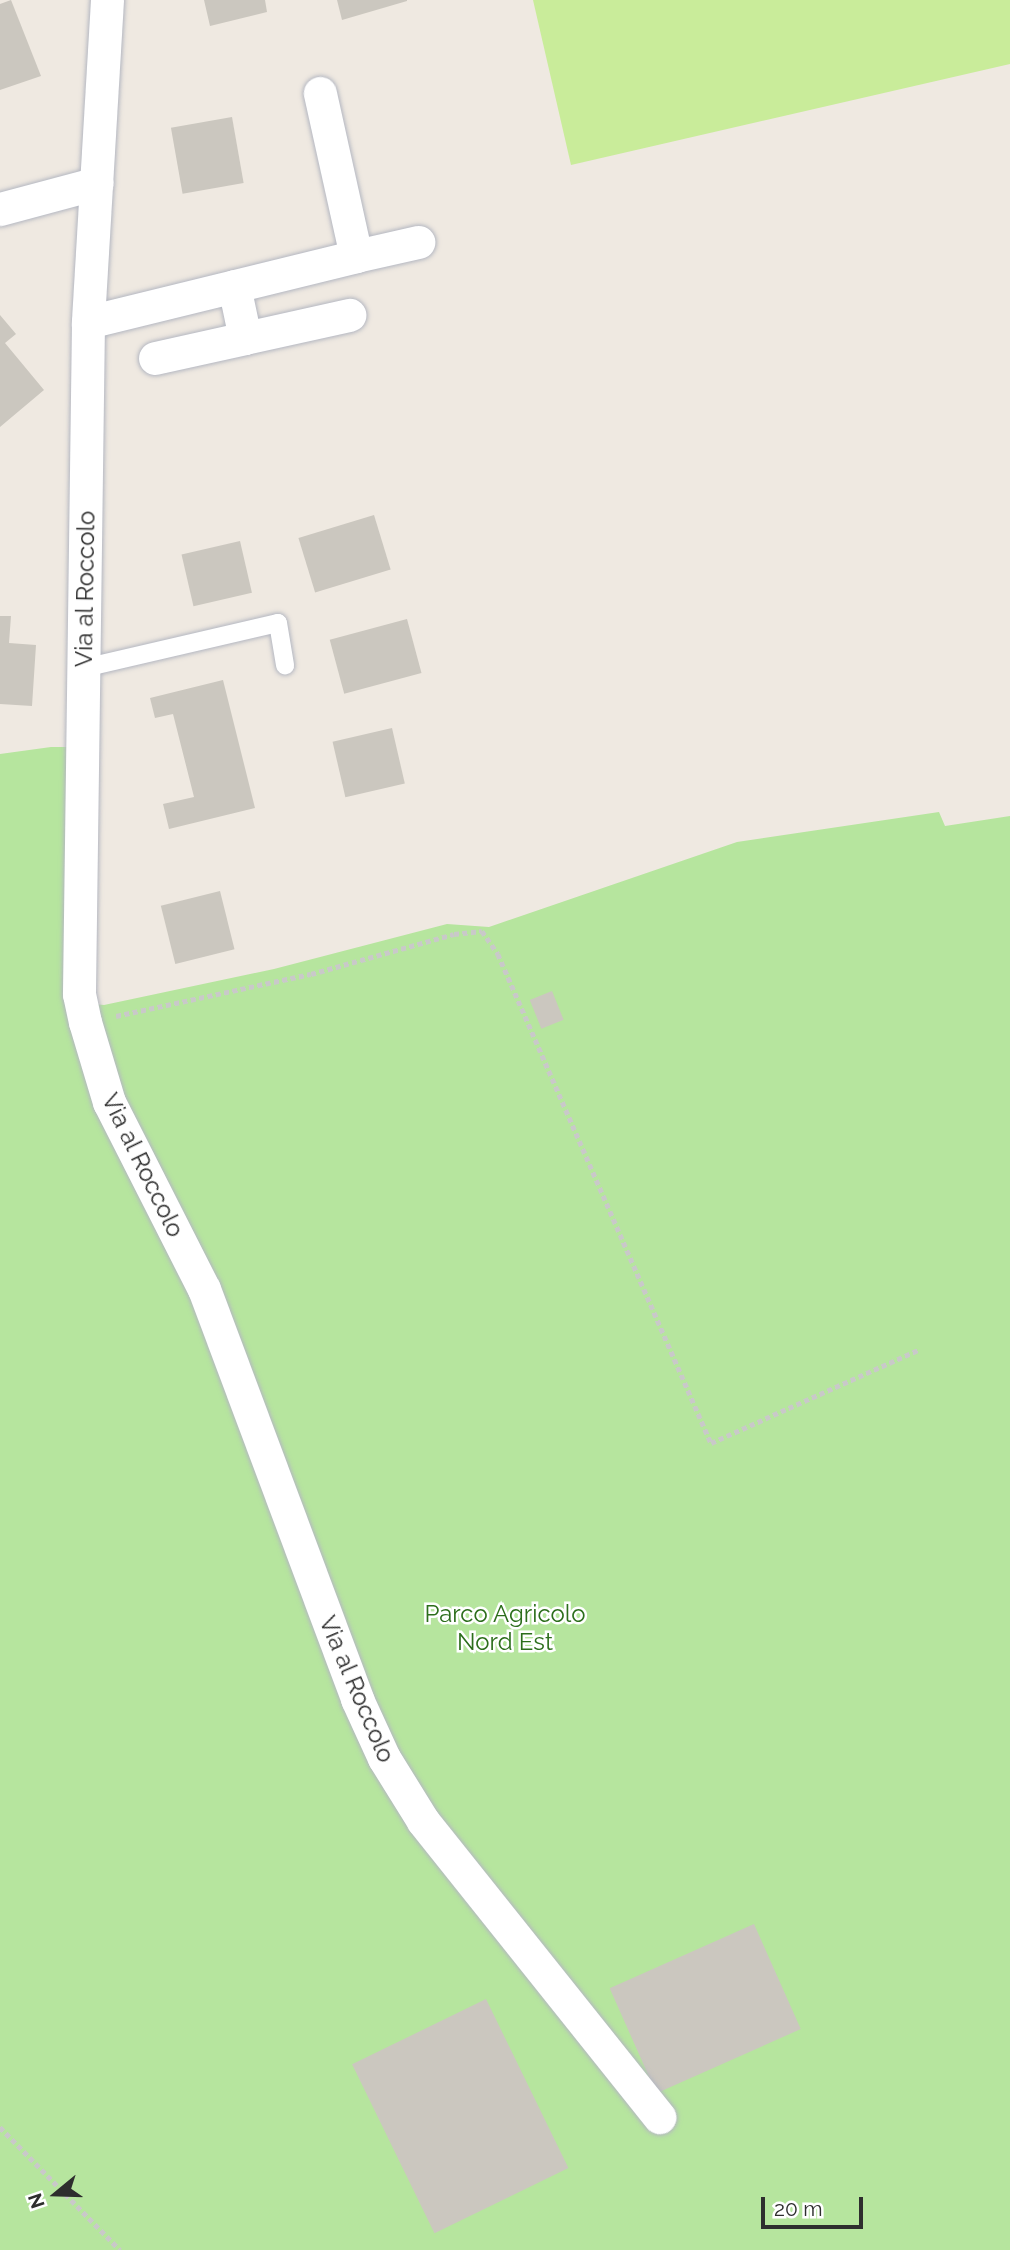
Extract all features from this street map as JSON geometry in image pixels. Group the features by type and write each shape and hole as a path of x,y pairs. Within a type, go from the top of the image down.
{"street":[{"name":"Via al Roccolo","path":"107,0 88,322 79,994 85,1022 109,1102 204,1289 357,1699 384,1758 423,1821 659,2117"},
{"path":"320,93 356,256"},
{"path":"0,209 97,183"},
{"path":"88,322 418,242"},
{"path":"233,286 246,338"},
{"path":"155,358 349,315"}],"lane":[{"path":"84,668 278,623 285,665"}],"path":[{"path":"85,1022 311,974 454,934 482,932 504,967 711,1443 918,1350"},
{"path":"0,2127 120,2250"}],"green space":[{"path":"533,0 1010,0 1010,64 571,165"},
{"name":"Parco Agricolo Nord Est","path":"73,747 82,1003 104,1005 274,969 447,924 489,927 737,842 939,812 945,826 1010,816 1010,2250 0,2250 0,754"}],"building":[{"path":"11,0 41,76 0,90 0,4"},
{"path":"204,0 265,0 267,12 210,26"},
{"path":"337,0 407,0 407,1 342,20"},
{"path":"232,117 244,183 183,194 171,128"},
{"path":"0,315 16,334 5,343 44,390 0,427"},
{"path":"374,515 391,570 315,593 298,538"},
{"path":"240,541 252,593 193,606 182,554"},
{"path":"0,616 11,616 9,643 36,645 32,706 0,704"},
{"path":"407,619 421,673 344,694 330,640"},
{"path":"223,680 255,808 169,829 163,804 194,797 173,714 155,718 150,698"},
{"path":"392,728 405,784 345,797 333,742"},
{"path":"220,891 235,949 175,964 161,906"},
{"path":"552,991 564,1020 541,1029 530,1000"},
{"path":"754,1924 801,2029 656,2093 610,1988"},
{"path":"486,1999 568,2168 434,2233 352,2064"}]}
